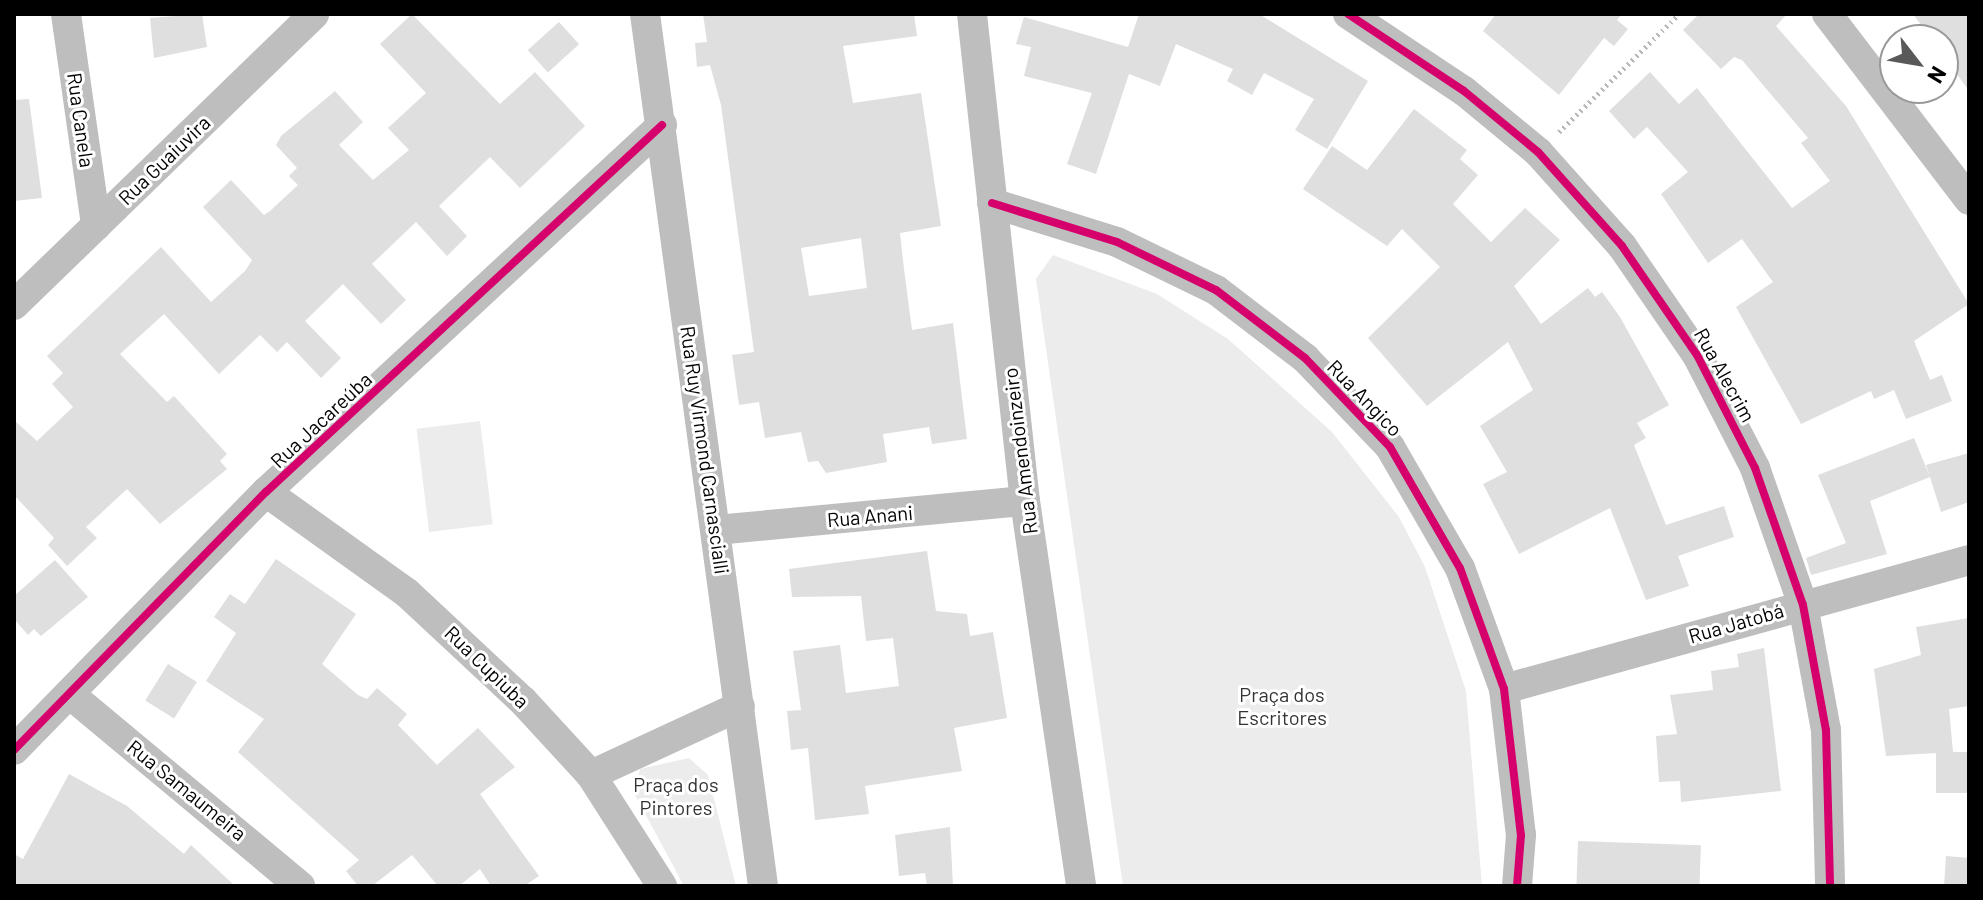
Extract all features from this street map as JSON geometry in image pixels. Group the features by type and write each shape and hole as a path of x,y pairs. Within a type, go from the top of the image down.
{"street":[{"name":"Rua Canela","path":"66,14 96,226"},
{"name":"Rua Guaiuvira","path":"14,305 314,14"},
{"name":"Rua Ruy Virmond Carnascialli","path":"645,14 763,886"},
{"name":"Rua Amendoinzeiro","path":"972,14 1025,501 1081,886"},
{"name":"Rua Alecrim","path":"1348,14 1464,91 1538,152 1630,257 1697,355 1755,468 1803,605 1826,730 1830,886"},
{"path":"1827,14 1969,200"},
{"name":"Rua Jacareúba","path":"14,750 72,696 266,492 662,125"},
{"name":"Rua Angico","path":"992,203 1168,264 1248,311 1305,358 1409,472 1460,568 1504,689 1521,835 1517,886"},
{"name":"Rua Cupiuba","path":"266,492 467,645 591,775 662,886"},
{"name":"Rua Anani","path":"716,530 1025,501"},
{"name":"Rua Jatobá","path":"1504,689 1969,560"},
{"name":"Rua Samaumeira","path":"72,696 300,886"},
{"path":"591,775 740,706"}],"path":[{"path":"1538,152 1679,14"}],"green space":[{"name":"Praça dos Escritores","path":"1053,255 1157,294 1228,339 1332,432 1399,517 1425,567 1466,691 1482,886 1123,886 1036,279"},
{"path":"480,421 493,524 429,532 416,429"},
{"name":"Praça dos Pintores","path":"689,758 708,775 736,886 684,886 634,793 640,769"}],"building":[{"path":"202,14 207,47 154,58 150,18"},
{"path":"412,14 500,104 535,72 585,126 520,188 490,157 439,206 467,236 447,256 416,222 372,264 406,300 381,324 343,284 305,321 341,358 321,378 287,342 277,352 260,335 219,374 164,314 120,354 167,402 174,396 227,454 220,461 227,469 160,524 127,489 86,527 97,538 67,566 48,545 54,538 14,495 14,420 37,441 73,407 52,384 63,373 47,356 161,247 211,302 245,271 252,260 203,207 231,180 264,215 270,211 298,185 289,176 297,168 276,145 281,136 335,91 363,122 339,145 373,180 409,150 388,128 426,93 380,44"},
{"path":"703,14 914,14 917,36 843,46 853,103 921,93 941,226 900,233 912,330 953,323 967,439 932,444 929,427 883,434 887,462 826,473 818,461 808,462 801,432 765,438 759,402 739,405 732,355 754,352 721,105 710,65 697,67 695,43 707,42","holes":["861,238 867,288 809,296 801,248"]},
{"path":"1139,14 1259,14 1368,81 1327,149 1295,130 1314,99 1264,73 1252,95 1227,81 1233,69 1176,44 1160,86 1129,74 1096,174 1067,164 1092,93 1024,76 1031,47 1016,44 1024,17 1128,47"},
{"path":"1496,14 1622,14 1617,20 1628,29 1614,46 1604,38 1559,95 1483,31"},
{"path":"1699,14 1787,14 1776,26 1846,106 1969,304 1914,341 1930,380 1942,375 1952,401 1906,419 1894,390 1874,399 1871,391 1801,424 1736,307 1773,282 1742,239 1708,263 1661,194 1688,172 1647,127 1634,139 1609,111 1650,72 1679,104 1697,88 1792,208 1830,181 1801,143 1808,138 1742,60 1734,57 1721,69 1683,30"},
{"path":"1913,14 1969,14 1969,91 1959,77 1959,24 1920,24"},
{"path":"559,22 579,44 548,72 528,50"},
{"path":"29,99 42,198 14,201 14,100"},
{"path":"1414,109 1467,150 1460,159 1478,175 1453,204 1491,242 1525,208 1560,240 1514,286 1541,324 1588,288 1595,297 1602,292 1620,317 1669,405 1637,423 1646,438 1634,445 1666,525 1724,506 1734,537 1678,556 1689,586 1646,600 1610,508 1519,554 1483,484 1507,472 1480,426 1533,390 1508,342 1427,406 1368,338 1440,267 1402,229 1387,246 1303,189 1332,146 1367,170"},
{"path":"1914,438 1930,477 1870,501 1887,554 1811,575 1806,558 1846,543 1818,475"},
{"path":"1969,453 1969,502 1941,512 1926,465"},
{"path":"927,551 936,611 967,614 970,636 993,632 1007,718 954,728 962,771 865,786 869,814 815,820 808,748 791,750 787,711 801,710 793,651 840,645 846,693 899,686 893,638 866,641 861,596 792,597 789,569"},
{"path":"276,559 356,614 322,664 358,695 367,699 377,688 407,714 398,725 437,765 478,728 515,767 480,794 539,876 524,886 491,886 480,869 459,886 438,886 412,855 372,886 358,886 346,871 359,860 238,752 264,719 206,681 236,633 214,617 230,594 245,604"},
{"path":"55,560 88,597 41,636 34,629 28,635 14,619 14,596"},
{"path":"1969,618 1969,706 1949,709 1953,752 1886,756 1874,669 1921,655 1916,627"},
{"path":"1764,648 1781,791 1681,802 1680,781 1659,782 1656,736 1677,734 1670,695 1713,690 1711,671 1739,667 1737,654"},
{"path":"168,664 197,682 174,718 145,700"},
{"path":"1936,752 1969,752 1969,793 1936,793"},
{"path":"69,774 127,806 184,854 191,845 235,886 14,886 14,854 23,859"},
{"path":"950,827 953,886 927,886 925,873 899,876 895,835"},
{"path":"1578,841 1701,845 1700,886 1576,886"},
{"path":"1946,856 1969,858 1969,886 1944,886"}],"cycle path":[{"path":"1348,14 1464,91 1538,152 1622,246 1697,355 1755,468 1803,605 1826,730 1830,886"},
{"path":"14,750 266,492 662,125"},
{"path":"992,203 1117,242 1216,290 1305,358 1390,447 1460,568 1504,689 1521,835 1517,886"}]}
